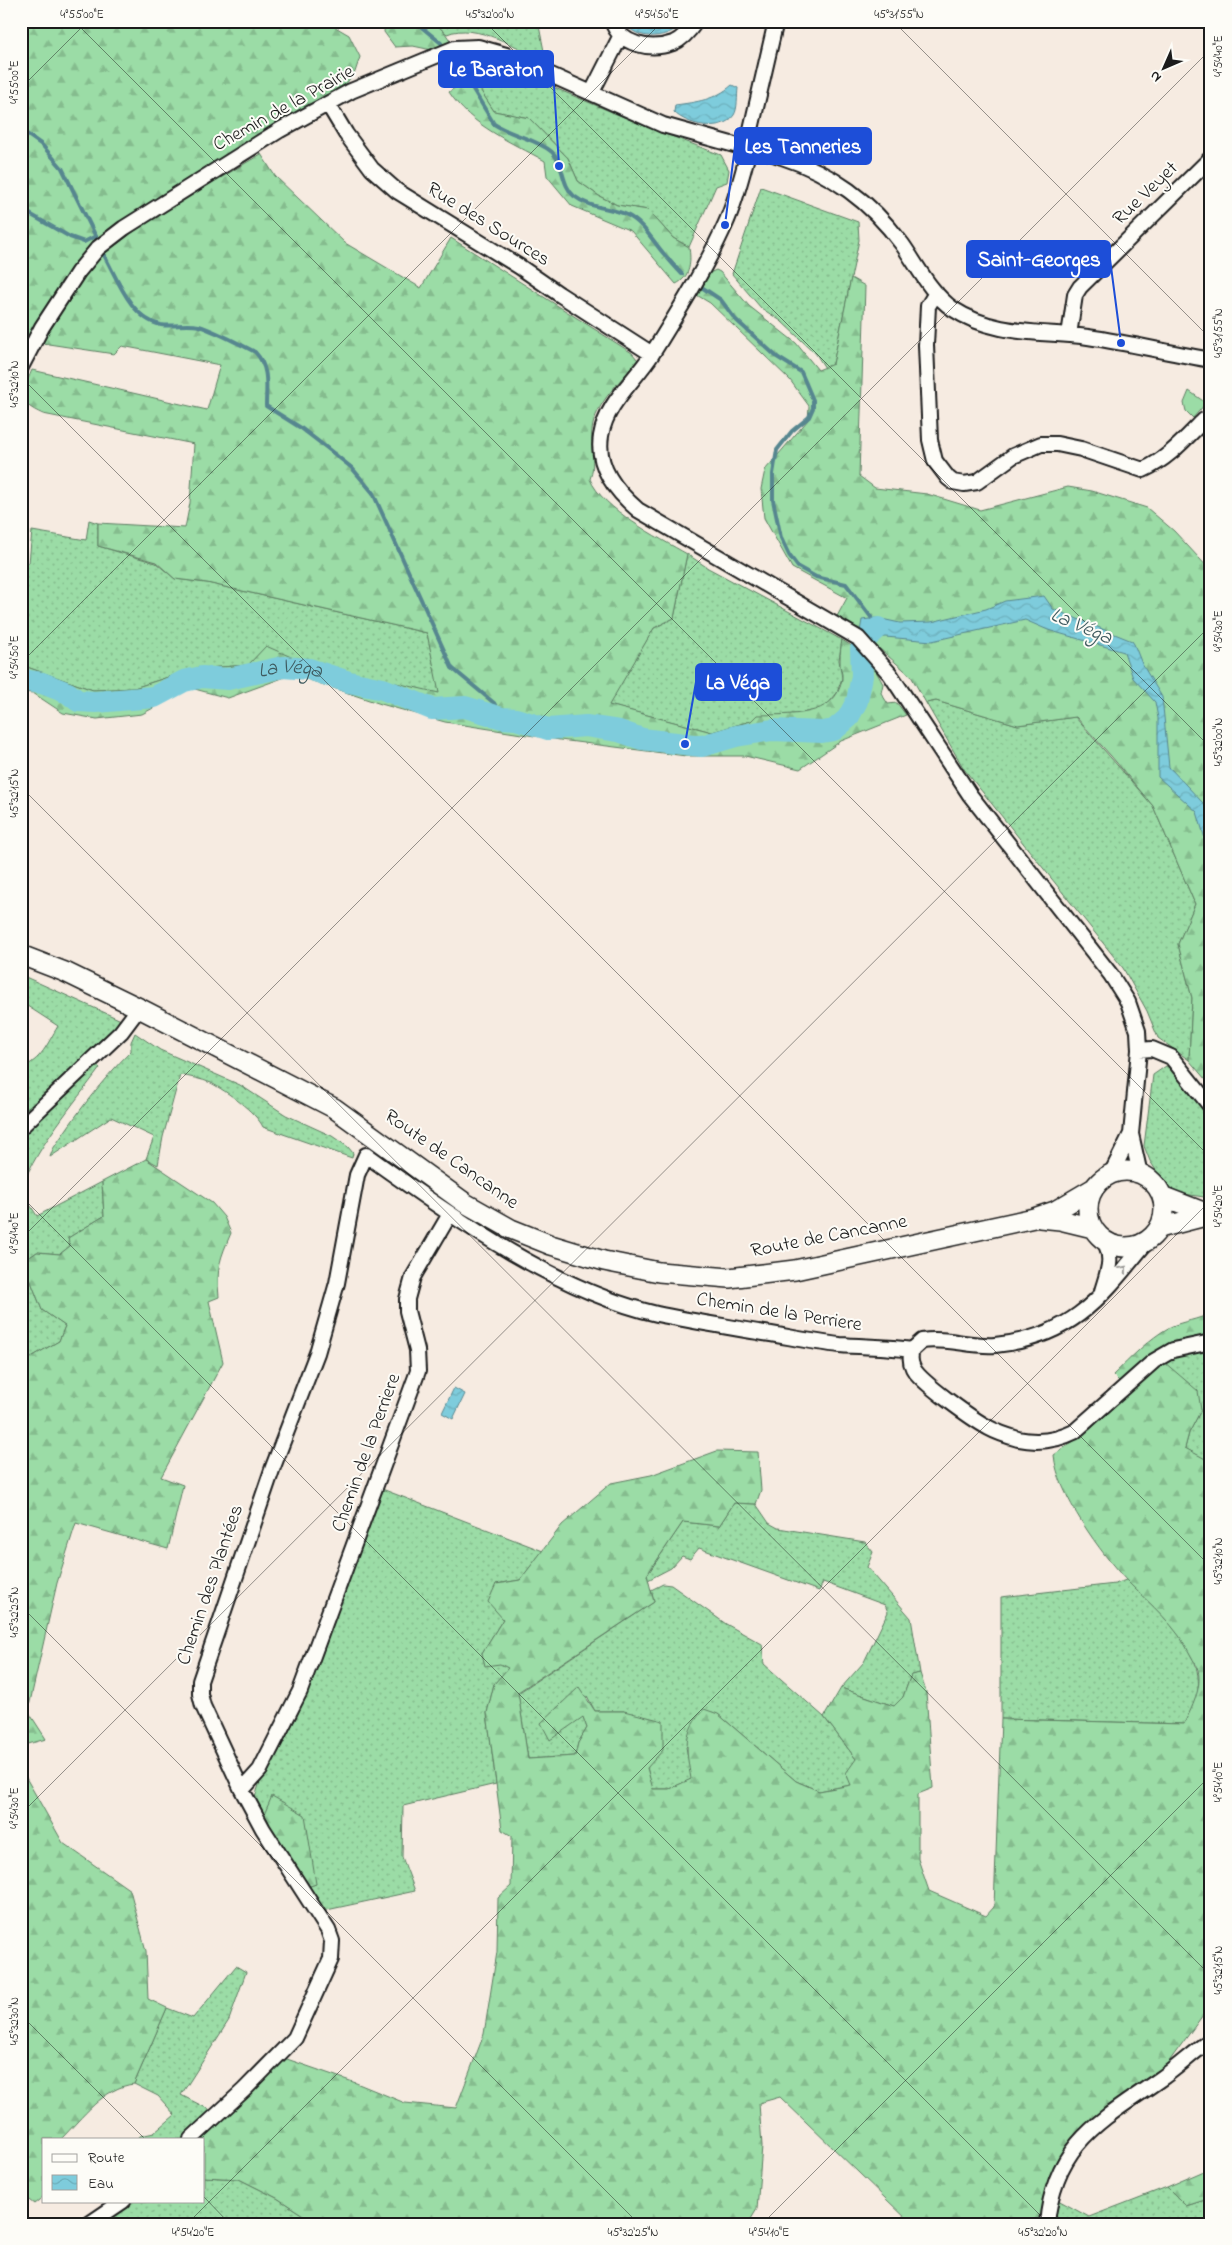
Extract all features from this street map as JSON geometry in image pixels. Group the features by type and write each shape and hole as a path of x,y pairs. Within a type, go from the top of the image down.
{"main road":[{"name":"Route de Cancanne","path":"21,955 64,972 139,1008 334,1108 465,1203 511,1229 550,1245 604,1261 658,1272 729,1278 795,1270 1034,1218 1055,1211 1094,1188"},
{"path":"1154,1234 1163,1212 1162,1196 1150,1179 1140,1174 1125,1171 1110,1174 1094,1188 1089,1201 1088,1215 1098,1234 1118,1246 1134,1246 1154,1234 1210,1215"},
{"path":"1162,1196 1210,1215"},
{"name":"Route de Cancanne","path":"1034,1218 1060,1220 1098,1234"}],"street":[{"path":"612,21 620,37 635,44 649,46 667,44 682,38 696,21"},
{"path":"776,21 749,138 749,149 725,225 710,255 652,354 604,420 600,438 601,460 608,477 638,510 858,638 890,674 970,795 1121,989 1134,1015 1139,1050 1131,1134 1140,1174"},
{"path":"592,92 620,37"},
{"name":"Chemin de la Prairie","path":"21,367 31,345 62,295 89,258 108,240 136,220 255,146 351,91 449,50 471,46 506,55 663,125 749,149 756,149 814,168 829,176 851,191 875,213 901,242 936,293 952,308 988,326 1026,332 1069,335 1211,360"},
{"name":"Rue des Sources","path":"328,104 346,134 372,169 396,191 520,267 652,354"},
{"name":"Rue Veyet","path":"1069,335 1072,310 1080,286 1211,158"},
{"path":"936,293 928,306 926,345 930,440 935,461 942,473 953,482 964,484 977,482 1013,456 1041,444 1057,444 1081,449 1143,470 1157,464 1168,456 1204,420 1211,420"},
{"path":"21,1127 120,1032 139,1008"},
{"path":"1139,1050 1152,1049 1171,1057 1211,1107"},
{"path":"1110,1174 1131,1134"},
{"name":"Chemin des Plantées","path":"192,2138 244,2090 295,2038 332,1959 333,1950 328,1930 263,1829 242,1790 203,1706 200,1694 200,1681 272,1467 317,1353 337,1283 357,1175 366,1155 450,1214"},
{"name":"Chemin de la Perriere","path":"242,1790 260,1770 300,1691 415,1379 419,1365 407,1311 407,1299 413,1277 450,1214 558,1276 595,1293 633,1307 695,1321 838,1345 912,1350"},
{"path":"1098,1234 1110,1253 1110,1265 1099,1298"},
{"path":"1154,1234 1099,1298 1085,1311 1066,1324 1031,1337 994,1345 926,1340 918,1343 912,1350 911,1364 918,1376 987,1427 1004,1435 1041,1442 1064,1437 1074,1432 1148,1366 1173,1350 1211,1342"},
{"path":"1047,2218 1060,2172 1076,2144 1104,2118 1162,2078 1211,2040"},
{"path":"89,2224 122,2202"}],"green space":[{"path":"415,20 432,23 445,33 451,43 432,50 413,46 395,47 384,32 385,21"},
{"path":"21,21 325,21 349,35 360,57 355,72 345,85 256,137 112,230 88,249 67,274 21,352"},
{"path":"432,21 538,21 546,61 497,38 484,34 458,31 447,34"},
{"path":"456,55 486,59 645,126 721,155 729,170 727,182 716,186 689,247 673,238 648,210 617,205 599,196 578,181 568,158 529,118 494,111"},
{"path":"471,76 494,111 529,118 568,158 578,181 599,196 617,205 648,210 673,238 689,247 690,263 685,277 676,284 631,231 572,206 547,176 545,161 505,140 468,114 449,92"},
{"path":"261,154 275,176 345,243 421,288 451,238 632,353 638,360 610,392 598,410 592,430 593,468 590,479 596,490 619,512 687,554 674,618 654,628 609,705 712,732 751,721 757,715 809,712 820,708 838,692 842,679 840,652 842,640 866,658 875,669 883,684 881,693 888,704 897,703 906,715 841,741 800,769 745,756 686,756 560,740 445,722 381,704 300,677 288,676 228,698 191,688 142,714 97,719 63,713 33,693 21,692 21,665 93,690 134,688 193,669 248,665 266,646 298,660 439,693 427,633 207,583 175,579 156,562 98,546 98,523 185,528 190,503 194,444 43,414 28,406 23,397 25,386 32,370 207,410 220,365 122,346 114,354 42,343 81,279 98,258 151,219"},
{"path":"761,187 858,222 859,240 833,364 825,368 816,354 781,321 761,308 732,274"},
{"path":"716,270 720,272 749,306 796,343 818,370 833,364 851,278 865,286 859,476 875,488 927,494 980,510 1068,487 1092,491 1147,508 1174,531 1211,571 1211,1086 1189,1060 1192,998 1178,944 1195,904 1153,806 1076,717 1018,725 936,701 926,703 911,676 873,643 835,620 847,598 792,568 764,518 761,489 765,470 808,420 809,406 790,380 710,303 695,294 703,276"},
{"path":"1189,391 1206,403 1193,418 1186,411 1184,403"},
{"path":"89,520 98,523 98,546 156,563 175,579 207,583 427,633 440,694 298,660 266,647 248,665 193,669 134,688 93,690 21,665 21,563 29,563 32,531 86,540"},
{"path":"687,554 708,568 842,640 839,660 842,678 837,693 828,704 818,710 751,721 712,732 608,705 654,628 674,618"},
{"path":"936,701 1018,725 1075,717 1153,806 1195,904 1178,944 1192,998 1189,1060 1158,1038 1147,1011 1123,968 964,769 926,703"},
{"path":"21,975 121,1020 122,1025 21,1120 21,1068 39,1056 58,1026 21,1002"},
{"path":"135,1033 160,1050 240,1085 286,1115 332,1136 348,1147 353,1153 352,1158 263,1127 254,1115 232,1096 204,1080 180,1075 163,1137 158,1165 146,1159 154,1137 111,1117 50,1157 53,1149 80,1110 131,1051 131,1042"},
{"path":"96,1064 100,1068 67,1111 37,1156 21,1188 21,1138"},
{"path":"1166,1066 1175,1070 1211,1116 1211,1198 1170,1192 1150,1161 1144,1146 1153,1075"},
{"path":"146,1159 212,1203 224,1217 231,1233 220,1264 218,1278 219,1297 209,1301 223,1362 161,1477 183,1485 168,1549 76,1523 57,1583 28,1711 46,1739 21,1746 21,1363 59,1341 65,1326 42,1310 30,1279 21,1270 21,1263 37,1252 60,1254 70,1246 68,1238 104,1216 102,1182"},
{"path":"102,1182 104,1216 68,1238 70,1246 60,1254 37,1252 21,1263 21,1190 37,1216"},
{"path":"21,1270 30,1279 42,1310 65,1326 59,1341 21,1363"},
{"path":"1211,1313 1211,1337 1196,1337 1177,1343 1121,1383 1113,1375 1154,1337 1170,1327"},
{"path":"1211,1349 1211,1462 1209,1462 1185,1448 1189,1433 1201,1410 1164,1362 1190,1352"},
{"path":"1164,1362 1198,1391 1201,1410 1189,1433 1185,1448 1211,1462 1211,1996 1203,2015 1162,2071 1053,2174 1039,2224 912,2224 780,2097 759,2103 762,2146 757,2209 748,2224 317,2224 277,2198 239,2179 205,2177 205,2138 201,2138 284,2058 356,2083 405,2103 456,2108 484,2034 497,1952 498,1898 511,1886 512,1836 502,1830 487,1713 494,1684 508,1668 500,1664 485,1666 482,1653 503,1619 488,1602 496,1584 520,1580 562,1525 611,1483 651,1475 717,1451 758,1452 761,1490 756,1504 734,1503 719,1526 683,1522 647,1575 654,1602 518,1692 528,1759 575,1756 578,1743 587,1728 583,1717 550,1740 541,1723 579,1687 595,1711 624,1711 663,1721 663,1750 647,1768 653,1789 669,1789 691,1779 687,1742 692,1726 704,1709 718,1714 796,1781 819,1791 851,1785 846,1773 856,1759 824,1717 841,1688 894,1706 903,1697 911,1675 920,1673 926,1692 933,1788 918,1794 918,1859 929,1891 986,1916 994,1907 1001,1719 1184,1724 1196,1698 1199,1684 1198,1670 1185,1645 1171,1625 1105,1556 1082,1522 1063,1487 1057,1470 1054,1455 1092,1428 1131,1387"},
{"path":"382,1489 543,1551 520,1580 496,1584 503,1619 482,1653 485,1665 500,1663 509,1668 494,1684 487,1713 496,1784 403,1806 402,1857 415,1891 322,1911 307,1887 316,1884 263,1817 254,1801 261,1778 269,1769 297,1716"},
{"path":"734,1503 756,1504 769,1523 778,1528 865,1542 873,1552 867,1567 911,1618 920,1673 911,1675 903,1697 894,1706 841,1688 864,1662 888,1612 885,1605 823,1582 819,1591 699,1548 690,1559 682,1556 671,1568 648,1580 647,1575 683,1522 719,1526"},
{"path":"1126,1580 1164,1617 1187,1647 1195,1663 1198,1679 1197,1696 1184,1724 1001,1719 1001,1597 1115,1584"},
{"path":"663,1584 671,1585 726,1624 762,1644 764,1664 824,1717 856,1759 851,1785 819,1791 796,1781 718,1714 686,1747 692,1779 669,1789 652,1789 647,1767 663,1750 624,1711 595,1711 587,1696 583,1717 587,1728 578,1743 575,1756 528,1759 518,1693 654,1602 651,1590"},
{"path":"21,1769 63,1843 130,1890 146,1951 148,1999 167,2008 134,2084 123,2086 103,2097 62,2138 42,2138 42,2198 34,2204 21,2194"},
{"path":"272,1796 305,1815 316,1884 307,1887 263,1817"},
{"path":"236,1966 246,1972 229,2020 181,2095 214,2112 185,2138 138,2138 154,2133 175,2115 158,2096 134,2084 167,2008 193,2018"},
{"path":"1211,2168 1211,2198 1186,2206 1167,2187"},
{"path":"205,2177 239,2179 277,2198 317,2224 101,2224 130,2202 205,2202"},
{"path":"1167,2187 1186,2206 1211,2198 1211,2224 1051,2224 1058,2200 1089,2217"}],"water":[{"path":"623,21 685,21 671,32 654,36 636,33"},
{"path":"732,85 738,88 736,109 734,115 728,121 721,124 704,125 680,117 674,112 675,105 712,97"},
{"path":"1044,596 1053,609 1132,641 1134,644 1142,664 1162,697 1169,767 1203,803 1211,816 1211,859 1197,812 1158,777 1158,718 1155,702 1133,678 1124,652 1048,630 1025,620 932,641 885,637 880,638 873,646 860,632 862,620 877,618 900,623 931,622 986,609 1005,601"},
{"path":"454,1388 465,1394 453,1419 442,1413"}],"waterway":[{"path":"414,21 441,43"},
{"path":"454,58 494,124 539,144 552,152 559,162 567,186 574,196 586,203 619,212 632,218 682,274"},
{"path":"21,130 42,145 62,168 98,241"},
{"path":"21,209 70,237 84,242 96,236"},
{"path":"104,255 126,296 141,315 150,321 161,325 199,326 220,334 255,352 260,358 265,371 266,406 301,428 352,468 373,493 452,668 494,703 502,718"},
{"path":"703,288 721,300 735,319 777,357 801,372 813,400 813,408 809,417 792,431 777,450 773,474 773,500 781,538 789,555 798,567 816,577 846,584 874,621"},
{"name":"La Véga","path":"21,680 42,683 68,693 78,701 96,702 154,697 184,681 202,677 228,679 283,667 309,669 349,682 383,689 432,709 465,707 548,729 586,726 619,731 642,739 702,746 736,736 772,730 822,732 834,730 848,718 857,701 862,676 861,649 866,639 878,628"}],"place":[{"name":"Le Baraton","path":"559,166"},
{"name":"Les Tanneries","path":"725,225"},
{"name":"Saint-Georges","path":"1121,343"},
{"name":"La Véga","path":"685,744"}]}
